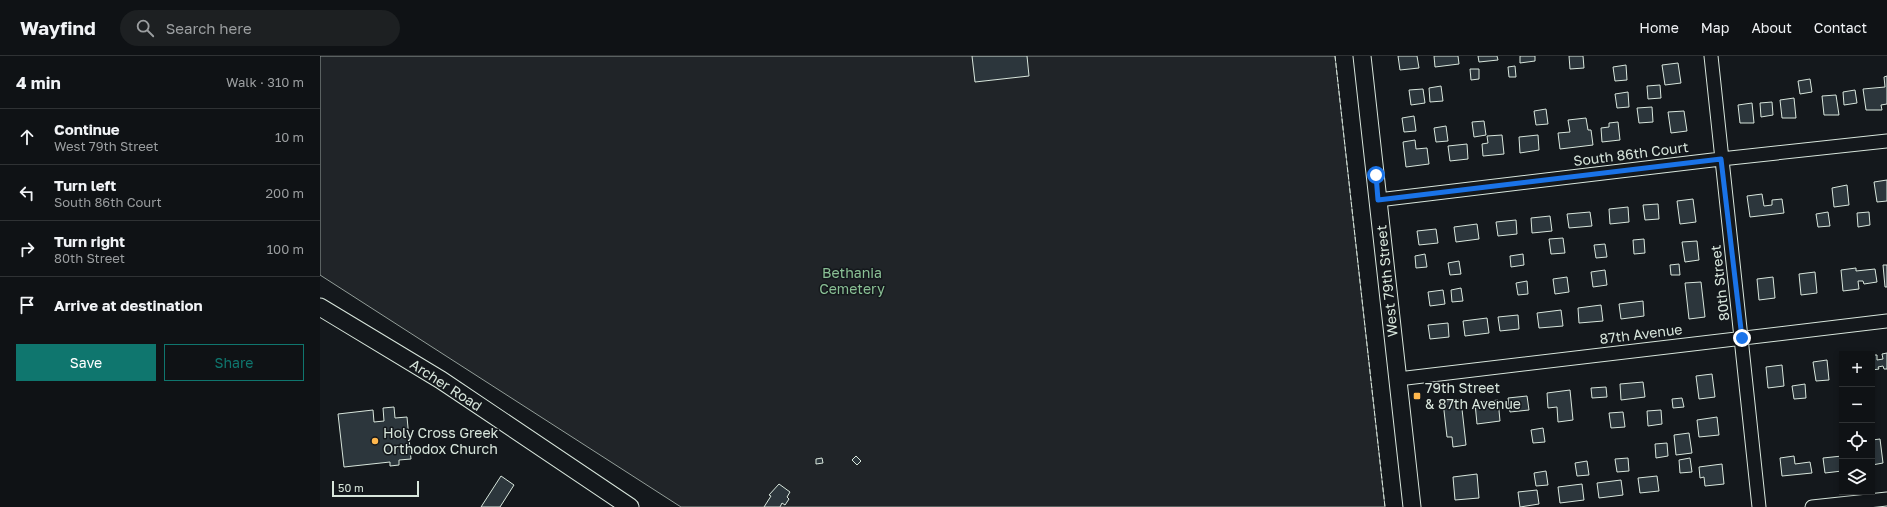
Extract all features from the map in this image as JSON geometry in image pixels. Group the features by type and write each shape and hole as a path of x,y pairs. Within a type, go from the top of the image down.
{"main road":[{"name":"West 79th Street","path":"1362,56 1412,507"},
{"name":"Archer Road","path":"320,307 441,380 630,507"}],"street":[{"name":"80th Street","path":"1711,56 1759,507"},
{"name":"South 86th Court","path":"1378,200 1721,159 1887,141"},
{"name":"87th Avenue","path":"1398,379 1887,321"},
{"path":"1812,507 1887,499"}],"green space":[{"name":"Bethania Cemetery","path":"320,56 1335,56 1385,507 681,507 320,275"}],"building":[{"path":"972,56 1027,56 1029,76 975,82"},
{"path":"1398,56 1417,56 1419,68 1400,70"},
{"path":"1434,56 1458,56 1459,64 1435,67"},
{"path":"1478,56 1497,56 1498,60 1479,62"},
{"path":"1520,56 1535,56 1535,61 1520,63"},
{"path":"1569,56 1583,56 1584,68 1570,69"},
{"path":"1678,63 1681,83 1665,85 1662,65"},
{"path":"1626,65 1627,80 1615,81 1613,67"},
{"path":"1515,66 1516,77 1509,77 1508,67"},
{"path":"1470,69 1479,69 1479,79 1471,80"},
{"path":"1887,76 1887,104 1881,105 1882,110 1866,110 1863,89 1885,87 1884,77"},
{"path":"1810,79 1812,92 1800,94 1798,81"},
{"path":"1660,85 1661,98 1648,99 1647,86"},
{"path":"1441,86 1443,101 1430,102 1429,88"},
{"path":"1423,89 1425,103 1411,105 1409,90"},
{"path":"1855,90 1857,103 1844,105 1843,92"},
{"path":"1628,92 1629,107 1617,108 1615,94"},
{"path":"1836,95 1839,115 1824,115 1822,96"},
{"path":"1794,98 1796,118 1782,118 1780,100"},
{"path":"1772,102 1773,115 1761,117 1760,103"},
{"path":"1752,103 1754,123 1740,123 1738,105"},
{"path":"1652,107 1653,122 1639,123 1637,108"},
{"path":"1546,109 1548,124 1536,125 1534,111"},
{"path":"1684,111 1687,131 1671,133 1668,112"},
{"path":"1414,116 1416,131 1404,132 1402,118"},
{"path":"1586,118 1588,130 1591,130 1593,145 1560,149 1558,133 1570,132 1568,120"},
{"path":"1484,121 1486,135 1474,137 1472,122"},
{"path":"1618,122 1620,140 1602,142 1601,128 1609,127 1609,123"},
{"path":"1446,126 1448,141 1436,142 1434,128"},
{"path":"1502,135 1504,154 1483,156 1482,144 1488,143 1487,136"},
{"path":"1538,135 1539,150 1520,153 1519,137"},
{"path":"1415,140 1416,149 1427,148 1429,164 1406,167 1403,142"},
{"path":"1467,144 1468,159 1450,161 1448,146"},
{"path":"1887,180 1887,201 1877,202 1874,182"},
{"path":"1847,185 1849,205 1834,207 1832,188"},
{"path":"1762,194 1764,206 1772,205 1772,200 1782,199 1784,213 1750,217 1747,196"},
{"path":"1693,199 1696,222 1680,224 1677,201"},
{"path":"1658,204 1659,219 1645,220 1643,205"},
{"path":"1628,207 1629,222 1610,224 1609,209"},
{"path":"1590,212 1592,226 1569,228 1567,214"},
{"path":"1828,212 1830,226 1818,227 1816,214"},
{"path":"1869,212 1870,225 1858,227 1857,213"},
{"path":"1550,216 1552,231 1532,233 1531,218"},
{"path":"1516,220 1517,234 1498,236 1496,222"},
{"path":"1477,224 1479,239 1456,242 1454,227"},
{"path":"1436,229 1438,243 1419,245 1417,231"},
{"path":"1563,238 1565,253 1551,254 1549,239"},
{"path":"1644,239 1645,253 1634,254 1633,240"},
{"path":"1697,241 1699,260 1685,262 1682,242"},
{"path":"1605,244 1607,257 1596,258 1594,245"},
{"path":"1425,254 1427,267 1416,268 1415,256"},
{"path":"1523,254 1524,265 1511,267 1510,256"},
{"path":"1459,261 1461,274 1450,275 1448,263"},
{"path":"1679,264 1680,275 1671,275 1670,265"},
{"path":"1883,265 1887,265 1887,287 1885,287"},
{"path":"1856,268 1856,271 1875,269 1877,282 1864,284 1863,281 1858,281 1859,289 1843,291 1841,270"},
{"path":"1605,270 1607,285 1593,287 1591,272"},
{"path":"1815,272 1817,293 1801,295 1799,274"},
{"path":"1567,277 1569,292 1555,294 1553,279"},
{"path":"1773,277 1775,298 1759,300 1757,279"},
{"path":"1527,281 1528,294 1518,295 1516,283"},
{"path":"1701,282 1705,317 1689,319 1685,283"},
{"path":"1461,288 1463,301 1452,302 1451,290"},
{"path":"1443,290 1445,304 1430,306 1428,292"},
{"path":"1643,301 1644,316 1621,319 1619,304"},
{"path":"1601,305 1603,321 1579,323 1578,308"},
{"path":"1561,310 1563,326 1539,328 1537,313"},
{"path":"1518,315 1519,329 1500,331 1498,317"},
{"path":"1487,318 1489,333 1465,336 1463,321"},
{"path":"1448,323 1449,337 1430,339 1428,325"},
{"path":"1887,353 1887,369 1884,369 1883,366 1875,370 1875,355 1877,355 1877,360 1883,359 1882,354"},
{"path":"1827,360 1829,380 1816,381 1813,362"},
{"path":"1782,365 1784,386 1768,388 1766,367"},
{"path":"1712,374 1715,397 1699,399 1696,376"},
{"path":"1643,382 1645,397 1621,400 1620,384"},
{"path":"1805,384 1806,398 1794,399 1792,386"},
{"path":"1606,387 1607,397 1592,398 1591,388"},
{"path":"1570,390 1573,420 1558,422 1557,407 1548,408 1547,393"},
{"path":"1527,396 1529,410 1510,412 1508,398"},
{"path":"1682,398 1684,407 1673,408 1672,399"},
{"path":"1461,400 1466,445 1453,447 1452,437 1447,437 1443,402"},
{"path":"1498,400 1500,421 1477,424 1475,403"},
{"name":"Holy Cross Greek Orthodox Church","path":"394,407 395,418 407,417 411,459 399,460 399,465 390,466 390,462 344,467 338,414 373,410 374,422 384,421 383,408"},
{"path":"1661,410 1662,424 1648,426 1647,411"},
{"path":"1623,412 1625,427 1611,428 1609,413"},
{"path":"1717,417 1719,435 1699,437 1697,420"},
{"path":"1543,428 1545,442 1533,443 1531,430"},
{"path":"1689,433 1692,453 1676,455 1674,435"},
{"path":"1880,439 1883,463 1875,464 1875,459 1875,440"},
{"path":"1667,443 1668,456 1656,458 1655,444"},
{"path":"856,456 861,461 857,465 852,460"},
{"path":"1794,456 1795,464 1810,462 1812,473 1782,476 1780,458"},
{"path":"1839,456 1839,471 1825,473 1823,458"},
{"path":"822,458 823,463 816,464 816,459"},
{"path":"1628,458 1629,471 1617,472 1615,459"},
{"path":"1690,458 1692,472 1680,473 1679,460"},
{"path":"1587,461 1589,475 1577,476 1575,463"},
{"path":"1722,464 1724,484 1705,486 1704,477 1700,478 1699,467"},
{"path":"1546,471 1548,485 1536,486 1534,473"},
{"path":"1477,474 1479,498 1455,500 1453,477"},
{"path":"501,476 514,485 500,507 481,507"},
{"path":"1657,476 1659,491 1640,493 1638,478"},
{"path":"1621,480 1623,495 1599,498 1597,483"},
{"path":"779,484 790,492 787,497 789,499 785,505 782,503 780,507 764,507 771,496 769,495"},
{"path":"1582,484 1584,500 1560,503 1558,487"},
{"path":"1537,490 1539,504 1520,507 1518,492"}],"fence":[{"path":"1335,56 1385,507"}],"place":[{"name":"79th Street & 87th Avenue","path":"1417,396"},
{"name":"Holy Cross Greek Orthodox Church","path":"375,441"}],"route":[{"path":"1376,175 1378,200 1721,159 1742,338"}]}
